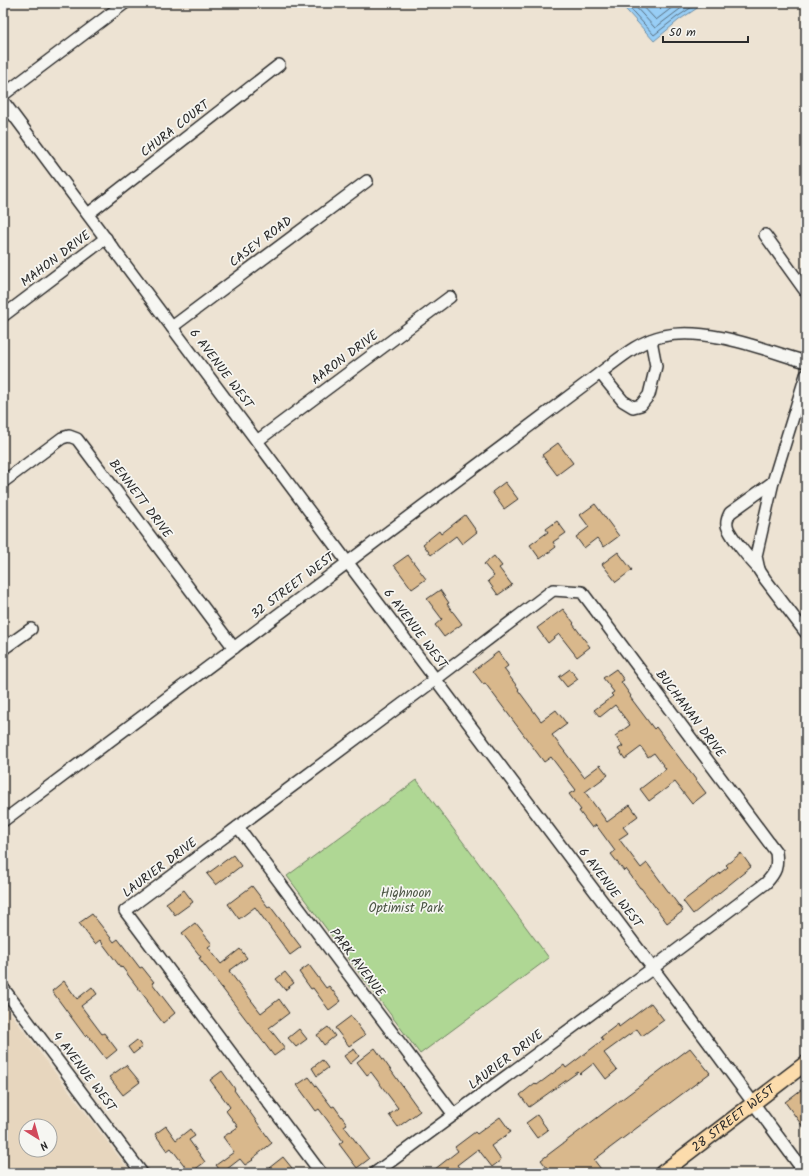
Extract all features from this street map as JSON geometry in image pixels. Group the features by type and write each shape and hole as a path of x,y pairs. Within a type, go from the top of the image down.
{"main road":[{"name":"28 STREET WEST","path":"662,1173 806,1063"}],"street":[{"path":"3,95 125,3"},
{"name":"CHURA COURT","path":"88,214 279,65"},
{"name":"6 AVENUE WEST","path":"3,101 805,1173"},
{"name":"CASEY ROAD","path":"172,327 367,181"},
{"path":"764,235 806,292"},
{"name":"MAHON DRIVE","path":"3,316 106,238"},
{"name":"AARON DRIVE","path":"257,441 450,297"},
{"name":"32 STREET WEST","path":"3,821 628,352 651,340 663,336 701,334 731,340 806,362"},
{"path":"600,373 623,401 633,408 641,405 649,395 656,366 651,340"},
{"path":"759,570 756,556 773,482 806,375"},
{"name":"BENNETT DRIVE","path":"3,482 62,438 69,436 77,439 234,648"},
{"path":"773,482 730,513 726,520 727,527 806,633"},
{"name":"BUCHANAN DRIVE","path":"436,679 553,590 582,592 776,852 778,863 774,874 766,882 653,968"},
{"path":"3,649 31,629"},
{"name":"LAURIER DRIVE","path":"321,1173 125,911 436,679"},
{"name":"PARK AVENUE","path":"238,827 454,1115"},
{"name":"LAURIER DRIVE","path":"374,1173 653,968"},
{"name":"4 AVENUE WEST","path":"3,988 142,1173"}],"shaded area":[{"path":"3,1003 131,1173 3,1173"}],"green space":[{"name":"Highnoon Optimist Park","path":"417,780 549,958 420,1054 287,876"}],"water":[{"path":"620,3 705,3 679,20 654,41"}],"building":[{"path":"558,443 573,463 557,475 542,455"},
{"path":"505,482 518,499 504,509 492,492"},
{"path":"595,504 619,536 604,547 597,538 584,548 576,537 589,527 580,515"},
{"path":"465,515 477,532 462,544 456,536 431,555 423,544 439,531 441,534"},
{"path":"557,521 566,533 553,542 556,547 540,559 530,545 548,532 546,529"},
{"path":"618,552 632,570 616,582 602,564"},
{"path":"408,555 426,579 412,589 394,565"},
{"path":"494,556 502,566 499,568 512,585 498,595 488,581 494,576 484,564"},
{"path":"440,590 449,603 447,604 462,624 444,637 435,625 442,619 427,599"},
{"path":"563,609 590,647 577,657 559,634 548,643 537,628"},
{"path":"498,652 508,666 504,669 541,721 556,710 567,724 552,735 584,777 600,765 608,775 585,792 607,822 630,805 638,816 623,827 628,833 619,839 641,868 647,863 683,911 667,923 626,869 624,871 611,854 615,851 596,825 592,828 579,811 581,810 569,794 576,790 551,757 544,762 485,683 483,684 473,671"},
{"path":"570,669 578,679 567,687 559,677"},
{"path":"616,669 624,680 621,682 631,696 630,697 654,729 656,727 706,793 692,804 675,782 649,801 640,789 666,769 654,753 648,757 641,747 625,759 618,749 623,746 615,736 630,725 615,705 600,717 594,710 613,696 611,694 614,692 603,678"},
{"path":"741,853 751,867 693,914 683,901 728,867 726,865"},
{"path":"233,855 241,866 216,885 207,874"},
{"path":"252,886 268,907 270,906 301,947 290,955 255,907 239,919 228,904"},
{"path":"184,890 193,902 175,915 166,903"},
{"path":"92,914 114,942 118,939 140,968 142,967 154,982 152,983 175,1013 163,1023 147,1002 148,1001 100,940 95,944 79,923"},
{"path":"195,923 212,944 208,947 221,964 240,949 247,958 229,971 261,1013 279,999 289,1013 269,1028 285,1048 274,1056 199,958 201,957 182,933"},
{"path":"309,965 326,988 329,986 341,1001 329,1010 299,972"},
{"path":"285,972 294,983 285,990 276,979"},
{"path":"64,981 77,999 92,987 97,994 81,1006 102,1034 104,1033 117,1050 106,1059 87,1034 85,1036 52,991"},
{"path":"651,1003 664,1020 642,1036 637,1029 604,1053 617,1070 606,1079 594,1063 580,1074 578,1072 529,1107 520,1095 535,1083 537,1085 564,1065 566,1068 603,1040 601,1037 618,1024 619,1027"},
{"path":"351,1016 365,1035 349,1046 335,1028"},
{"path":"328,1027 335,1036 324,1045 317,1035"},
{"path":"299,1029 307,1039 296,1047 288,1038"},
{"path":"137,1040 142,1047 133,1054 128,1047"},
{"path":"375,1048 420,1111 398,1127 389,1115 398,1108 371,1072 367,1075 357,1062"},
{"path":"690,1048 710,1073 594,1160 604,1173 551,1173 541,1160"},
{"path":"354,1049 359,1056 350,1064 344,1056"},
{"path":"322,1060 328,1068 317,1076 312,1068"},
{"path":"126,1065 140,1082 123,1095 109,1077"},
{"path":"222,1071 272,1143 245,1165 240,1159 222,1173 216,1165 234,1152 223,1137 238,1127 226,1111 230,1107 210,1080"},
{"path":"309,1077 332,1107 334,1106 347,1124 344,1126 369,1159 357,1168 339,1144 343,1141 319,1109 316,1111 297,1085"},
{"path":"806,1086 806,1131 785,1102"},
{"path":"537,1115 548,1130 537,1138 526,1123"},
{"path":"500,1117 511,1132 491,1146 501,1160 492,1167 478,1149 457,1165 463,1173 430,1173 458,1151 455,1147 475,1132 477,1134"},
{"path":"166,1126 176,1140 190,1129 195,1136 189,1140 205,1162 190,1173 171,1148 167,1151 155,1134"},
{"path":"283,1157 296,1173 273,1173 269,1168"}]}
